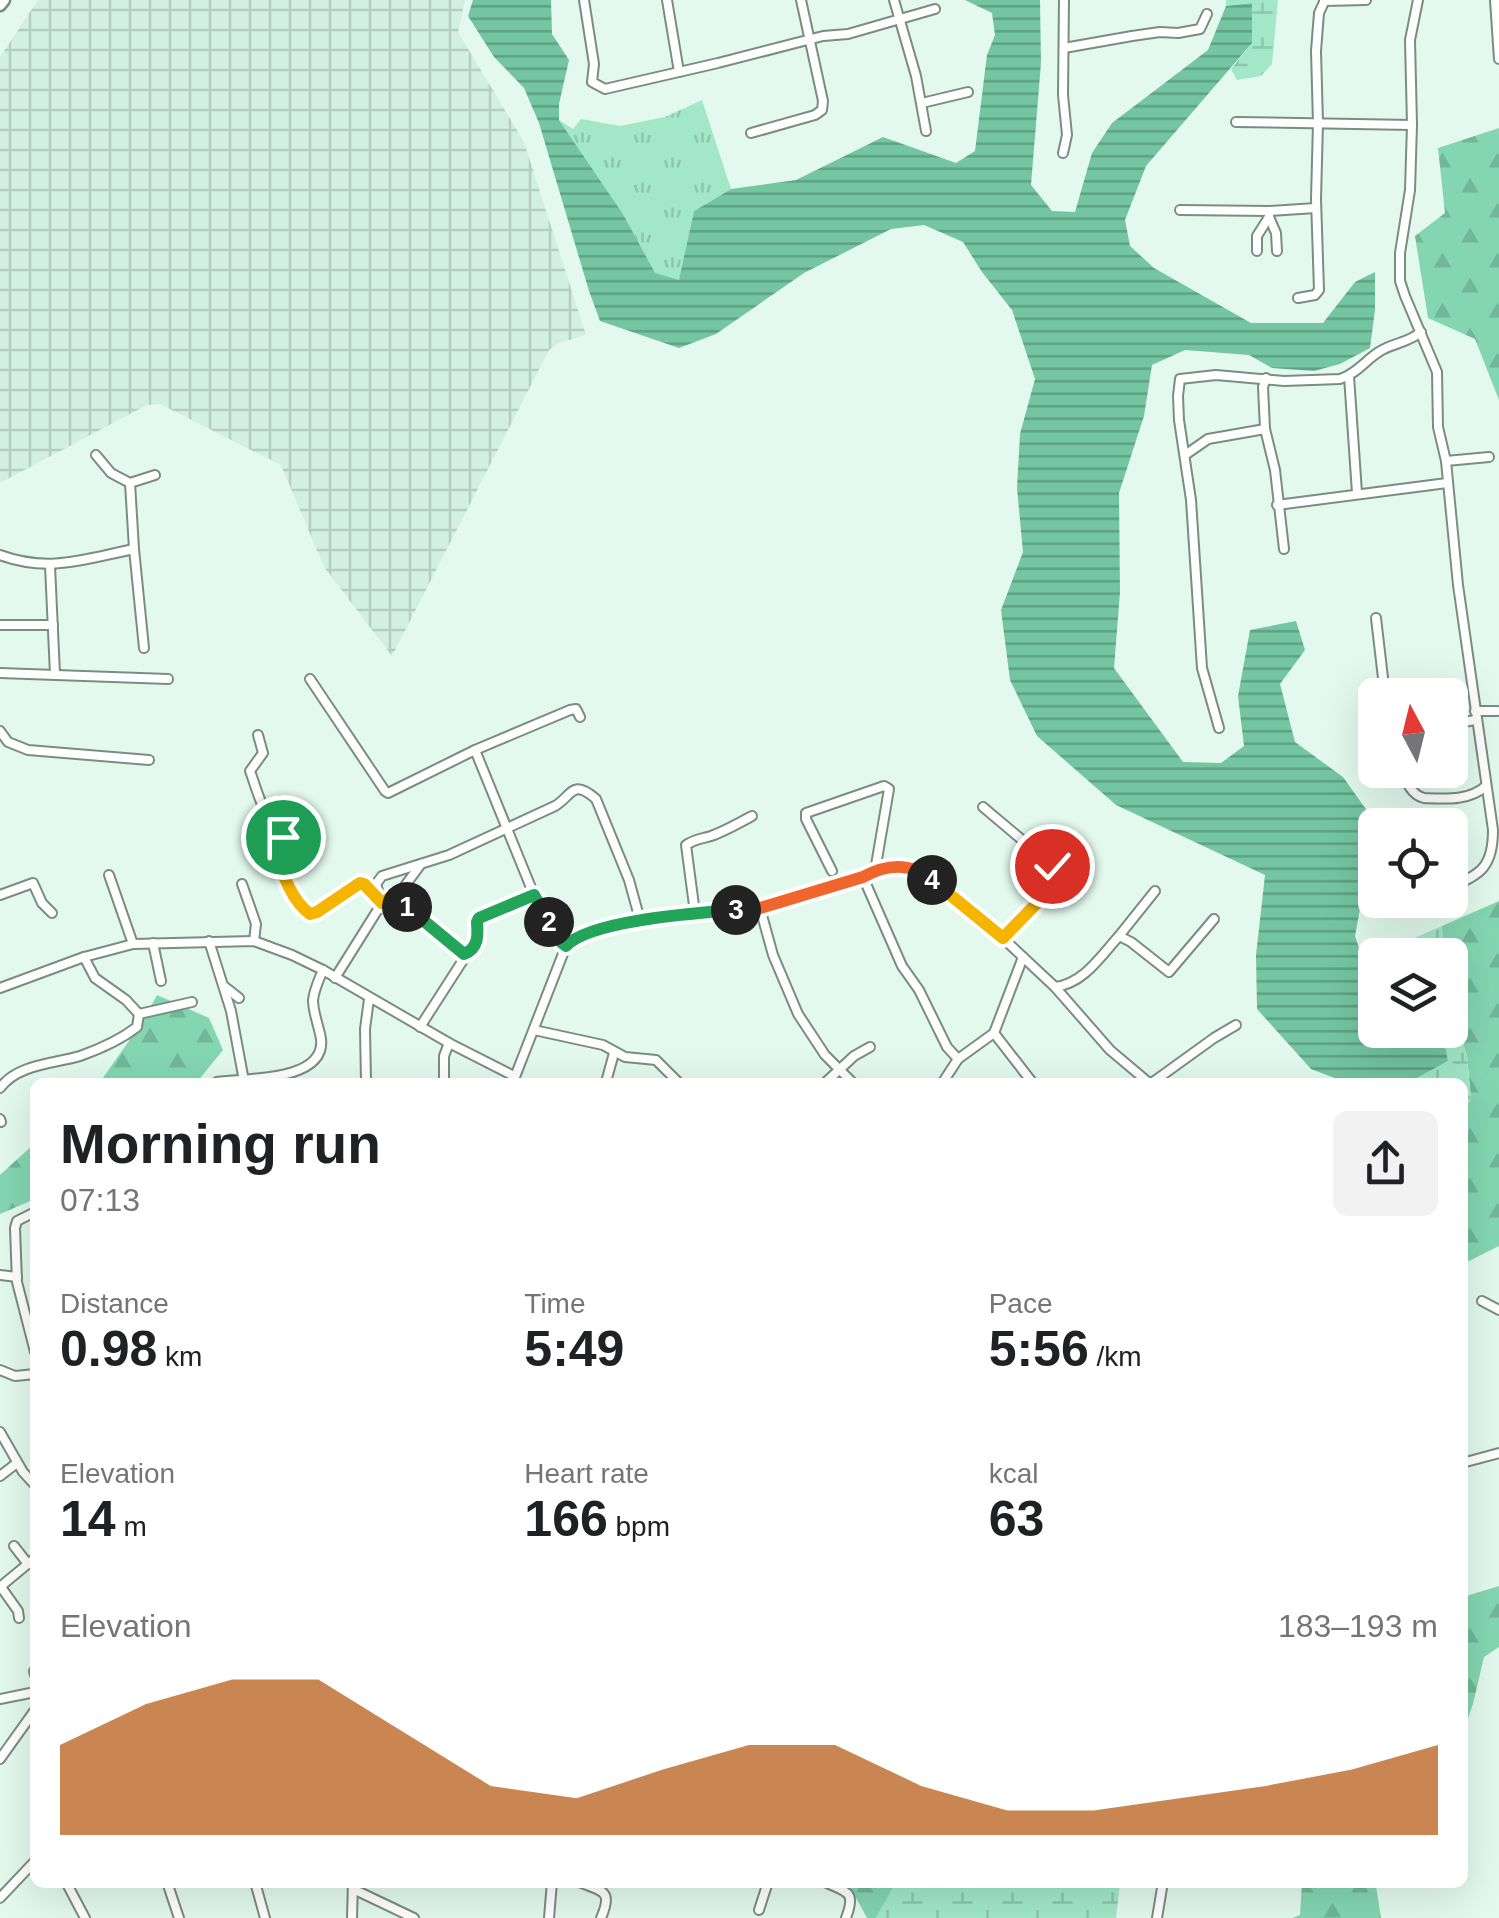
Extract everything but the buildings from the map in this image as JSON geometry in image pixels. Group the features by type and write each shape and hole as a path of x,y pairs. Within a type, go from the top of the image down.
{"street":[{"path":"584,0 594,64 592,82 611,89 848,34 935,9"},
{"path":"668,0 679,72"},
{"path":"751,133 822,110 802,0"},
{"path":"894,0 926,130"},
{"path":"1063,153 1064,0"},
{"path":"1298,298 1315,295 1319,290 1319,13 1324,0 1366,0"},
{"path":"1418,0 1410,40 1410,190 1400,253 1400,281 1437,372 1437,412 1492,830 1491,857 1468,879"},
{"path":"1495,0 1499,59"},
{"path":"1064,48 1146,34 1193,32 1200,28 1207,14"},
{"path":"922,103 968,92"},
{"path":"1236,122 1412,125"},
{"path":"1180,210 1268,214 1316,208"},
{"path":"1257,251 1257,236 1268,214"},
{"path":"1268,214 1276,234 1277,251"},
{"path":"1219,728 1202,668 1195,536 1179,420 1180,379 1216,375 1312,381 1349,376 1377,354 1411,340 1420,332"},
{"path":"1349,376 1358,493"},
{"path":"1266,378 1265,429 1284,549"},
{"path":"1185,455 1208,439 1265,429"},
{"path":"96,454 111,473 130,483 156,475"},
{"path":"1446,461 1489,457"},
{"path":"130,483 144,648"},
{"path":"1277,505 1447,483"},
{"path":"0,554 19,562 50,566 134,549"},
{"path":"50,566 55,674"},
{"path":"1376,618 1383,678"},
{"path":"0,624 53,625"},
{"path":"0,673 168,679"},
{"path":"310,679 388,793 475,750 570,710 576,710 580,717"},
{"path":"1468,718 1497,712"},
{"path":"0,731 8,742 28,750 149,760"},
{"path":"258,735 263,753 250,771 264,812 283,837"},
{"path":"475,750 534,895 566,946"},
{"path":"832,872 806,813 884,786 889,789 875,871"},
{"path":"1411,788 1424,798 1468,796 1486,786"},
{"path":"381,901 378,880 400,869 449,855 561,803 570,791 585,791 596,799 618,850 640,920"},
{"path":"281,801 276,806 289,832 283,837 284,870 305,911 317,912 360,883 381,901"},
{"path":"982,807 1060,871 1060,879 1003,938"},
{"path":"695,913 686,844 752,816"},
{"path":"396,898 421,864"},
{"path":"513,1078 566,946 578,937 640,920 760,908 875,871 906,866 914,868 1003,938 1054,987 1110,1050 1145,1078"},
{"path":"109,876 133,944"},
{"path":"863,877 902,966 919,990 947,1047 958,1059"},
{"path":"0,895 33,883 52,913"},
{"path":"242,884 256,924 254,942"},
{"path":"1054,987 1082,977 1155,891"},
{"path":"464,954 470,952 478,938 479,918 534,895"},
{"path":"335,978 381,901 391,897 464,954"},
{"path":"760,908 773,955 805,1028 847,1078"},
{"path":"1120,936 1168,972 1214,919"},
{"path":"209,941 225,987 243,1078"},
{"path":"0,988 84,957 133,944 254,942 322,970 511,1078"},
{"path":"153,944 160,980"},
{"path":"420,1026 464,954"},
{"path":"84,957 95,978 139,1014"},
{"path":"946,1078 958,1059 994,1032 1023,957"},
{"path":"260,1078 298,1072 320,1051 313,1002 322,970"},
{"path":"225,987 239,998"},
{"path":"366,1078 369,998"},
{"path":"139,1014 192,1002"},
{"path":"0,1087 30,1067 80,1056 114,1042 137,1027 139,1014"},
{"path":"1156,1078 1236,1025"},
{"path":"534,1030 603,1045 625,1057 656,1060 674,1078"},
{"path":"994,1032 1029,1078"},
{"path":"444,1078 444,1056 449,1043"},
{"path":"830,1078 870,1047"},
{"path":"607,1078 614,1053"},
{"path":"30,1215 14,1228 17,1277 30,1327"},
{"path":"0,1275 17,1277"},
{"path":"1482,1302 1499,1310"},
{"path":"0,1370 15,1376 30,1374"},
{"path":"0,1432 30,1479"},
{"path":"1468,1462 1499,1454"},
{"path":"0,1476 18,1463"},
{"path":"14,1546 30,1559"},
{"path":"19,1618 0,1587 30,1563"},
{"path":"0,1699 30,1693"},
{"path":"0,1759 30,1717"},
{"path":"0,1898 30,1866"},
{"path":"69,1888 86,1918"},
{"path":"169,1888 180,1918"},
{"path":"257,1888 265,1918"},
{"path":"352,1918 353,1888"},
{"path":"357,1888 414,1918"},
{"path":"548,1918 551,1888"},
{"path":"595,1888 607,1897 601,1918"},
{"path":"759,1910 766,1888"},
{"path":"835,1888 851,1897 846,1918"},
{"path":"1157,1918 1162,1888"}],"shaded area":[{"path":"38,0 465,0 458,32 524,142 586,335 549,350 392,656 324,567 281,465 160,404 147,405 0,483 0,57"},
{"path":"473,0 551,0 552,34 569,60 559,120 623,214 655,273 679,280 694,211 731,189 796,180 883,137 956,163 975,151 987,55 995,35 992,13 965,0 1040,0 1041,63 1031,185 1052,211 1075,212 1092,153 1112,123 1208,50 1226,6 1252,3 1252,43 1146,166 1125,220 1130,246 1154,268 1251,323 1323,323 1355,282 1375,272 1370,348 1340,364 1314,371 1272,368 1249,355 1185,350 1152,365 1144,416 1119,493 1120,592 1114,668 1183,762 1221,763 1244,746 1238,696 1250,630 1296,621 1305,650 1280,684 1295,742 1343,777 1365,808 1358,808 1358,1048 1445,1048 1448,1061 1417,1078 1335,1078 1311,1069 1257,1009 1256,955 1265,875 1116,805 1037,736 1010,680 1001,610 1023,552 1017,488 1020,434 1035,379 1012,310 963,242 924,225 891,229 804,273 716,334 679,348 600,321 539,123 524,88 494,57 468,16"}],"green space":[{"path":"1226,0 1278,0 1272,64 1261,76 1237,80 1231,69 1252,43 1251,3 1226,6"},
{"path":"702,100 731,189 694,211 680,281 655,274 623,214 559,120 573,129 581,119 620,126 665,117"},
{"path":"1499,128 1499,400 1475,339 1428,318 1415,236 1445,213 1438,148"},
{"path":"1499,901 1499,1246 1468,1262 1471,1099 1465,1048 1468,1048 1468,938 1442,938 1442,926 1468,918"},
{"path":"1442,926 1442,938 1414,938"},
{"path":"157,995 209,1018 223,1050 200,1078 103,1078"},
{"path":"1445,1048 1465,1048 1471,1100 1468,1103 1468,1078 1417,1078 1448,1061"},
{"path":"30,1148 30,1201 0,1214 0,1175"},
{"path":"1499,1586 1499,1647 1484,1657 1468,1718 1468,1595"},
{"path":"851,1888 893,1888 876,1918 867,1918"},
{"path":"893,1888 1119,1888 1116,1918 876,1918"},
{"path":"1302,1888 1376,1888 1381,1918 1292,1918 1300,1915"}],"route":[{"path":"283,837 284,870 305,911 317,912 354,886 364,884 382,903 396,898 464,954 470,952 478,938 479,918 534,895 566,946 578,937 640,920 760,908 895,866 923,873 1003,938 1060,879 1060,871 1052,866"}]}
